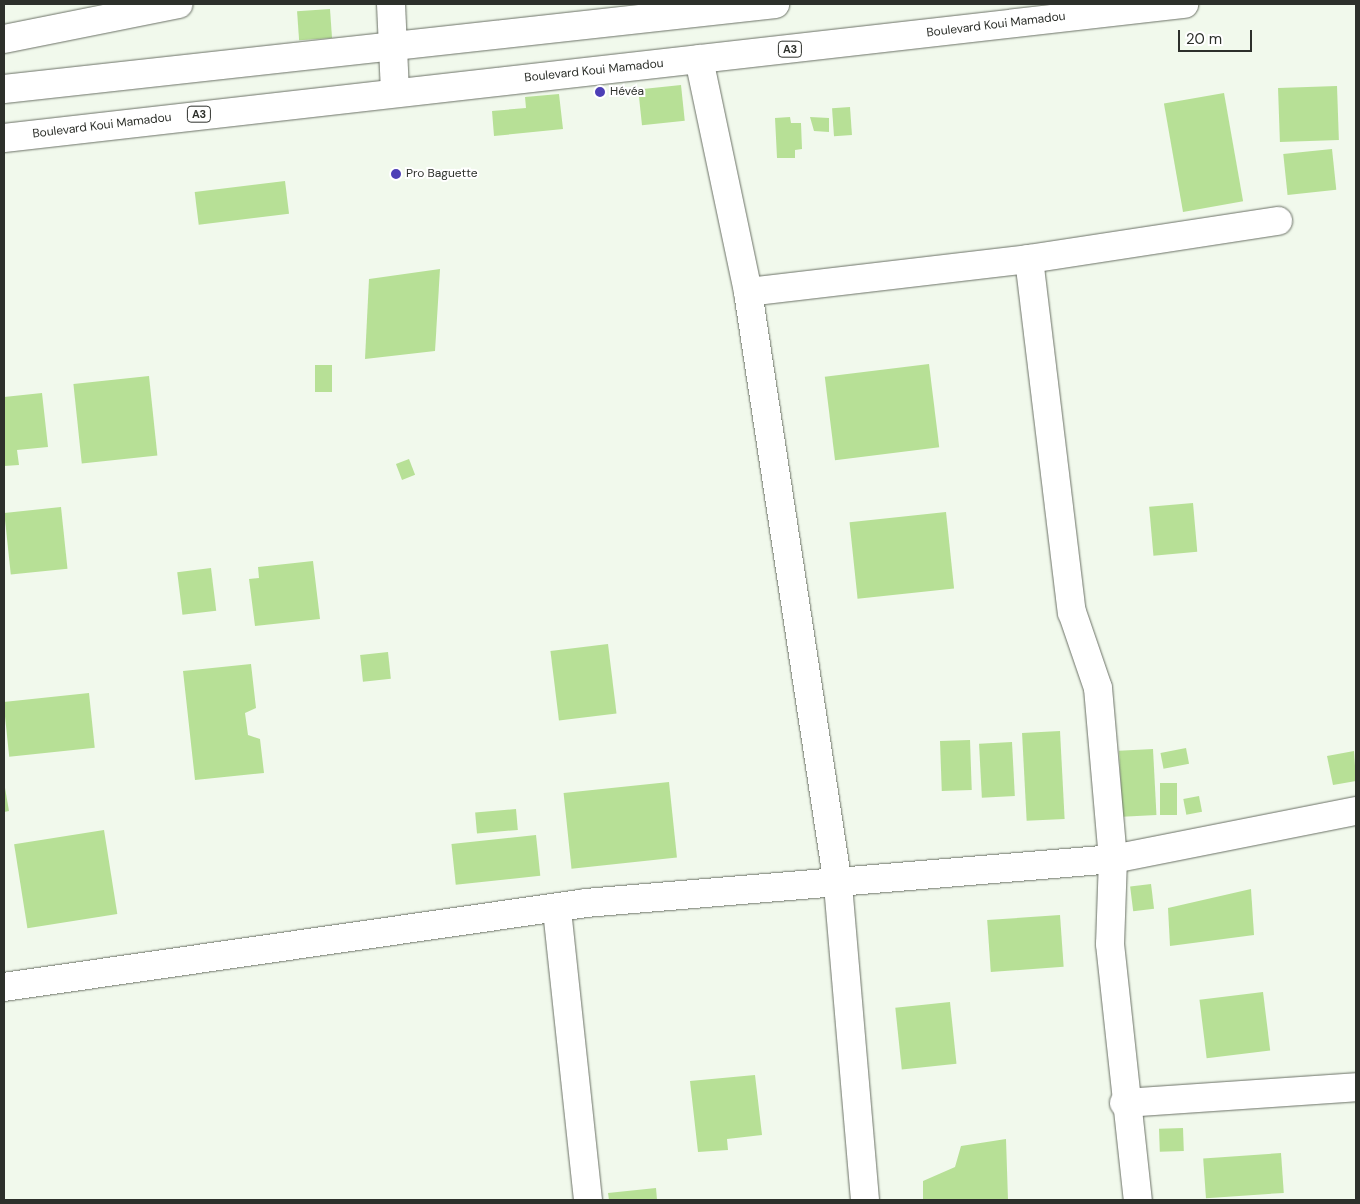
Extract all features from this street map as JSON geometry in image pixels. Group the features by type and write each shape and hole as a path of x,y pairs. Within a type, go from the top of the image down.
{"street":[{"path":"4,38 179,4"},
{"path":"391,4 395,48 395,92"},
{"path":"4,89 395,48 775,4"},
{"name":"Boulevard Koui Mamadou","path":"4,138 395,92 1184,4"},
{"path":"699,59 748,292 838,885 865,1200"},
{"path":"748,292 1029,259 1278,221"},
{"path":"1029,259 1072,612 1098,688 1113,859 1110,944 1124,1103 1138,1200"},
{"path":"4,987 557,910 586,903 838,885 1113,859 1356,811"},
{"path":"557,910 588,1200"},
{"path":"1124,1103 1356,1087"}],"building":[{"path":"330,9 332,38 299,40 297,11"},
{"path":"681,85 685,121 642,125 638,89"},
{"path":"1337,86 1339,140 1280,142 1278,88"},
{"path":"1224,93 1243,201 1183,212 1164,104"},
{"path":"559,94 563,129 494,136 492,111 526,108 525,97"},
{"path":"850,107 852,135 834,136 832,108"},
{"path":"790,117 791,123 801,123 802,149 795,150 795,158 777,158 775,118"},
{"path":"810,117 829,118 829,132 814,131"},
{"path":"1332,149 1336,190 1288,195 1283,154"},
{"path":"285,181 289,214 199,225 195,192"},
{"path":"440,269 435,351 365,359 369,279"},
{"path":"929,364 939,447 835,460 825,377"},
{"path":"315,365 332,365 332,392 315,392"},
{"path":"149,376 157,456 82,464 73,384"},
{"path":"42,393 48,447 17,450 19,465 4,466 4,397"},
{"path":"409,459 415,475 402,480 396,464"},
{"path":"1193,503 1197,552 1153,556 1149,507"},
{"path":"61,507 67,569 11,575 4,513"},
{"path":"946,512 954,589 858,599 850,522"},
{"path":"313,561 320,619 255,626 249,579 259,578 258,567"},
{"path":"211,568 216,611 182,615 177,572"},
{"path":"608,644 617,713 559,721 550,651"},
{"path":"388,652 391,679 363,682 360,655"},
{"path":"251,664 256,708 245,713 248,735 260,739 264,773 195,780 183,671"},
{"path":"89,693 95,748 9,757 4,702"},
{"path":"1060,731 1065,819 1027,821 1022,733"},
{"path":"970,740 972,790 942,791 940,741"},
{"path":"1012,742 1015,796 982,798 979,744"},
{"path":"1186,748 1189,764 1164,769 1160,753"},
{"path":"1153,749 1156,815 1123,817 1119,751"},
{"path":"1354,751 1356,781 1333,785 1327,756"},
{"path":"4,782 9,811 4,812"},
{"path":"669,782 677,858 572,869 564,793"},
{"path":"1160,783 1177,783 1177,815 1160,815"},
{"path":"1199,796 1202,812 1186,815 1183,799"},
{"path":"516,809 518,830 477,833 475,813"},
{"path":"104,830 117,914 27,928 14,844"},
{"path":"536,835 540,876 456,885 451,844"},
{"path":"1151,884 1154,909 1133,911 1130,887"},
{"path":"1251,889 1254,935 1170,946 1168,908"},
{"path":"1060,915 1064,967 991,972 987,920"},
{"path":"1263,992 1270,1051 1207,1058 1199,1000"},
{"path":"950,1002 956,1064 902,1069 895,1008"},
{"path":"755,1075 762,1135 727,1139 728,1150 698,1152 690,1081"},
{"path":"1183,1128 1184,1151 1160,1152 1159,1129"},
{"path":"1006,1139 1008,1200 923,1200 923,1181 955,1167 961,1146"},
{"path":"1281,1153 1284,1193 1206,1198 1203,1158"},
{"path":"656,1188 657,1200 609,1200 608,1193"}],"place":[{"name":"Hévéa","path":"600,92"},
{"name":"Pro Baguette","path":"396,174"}]}
